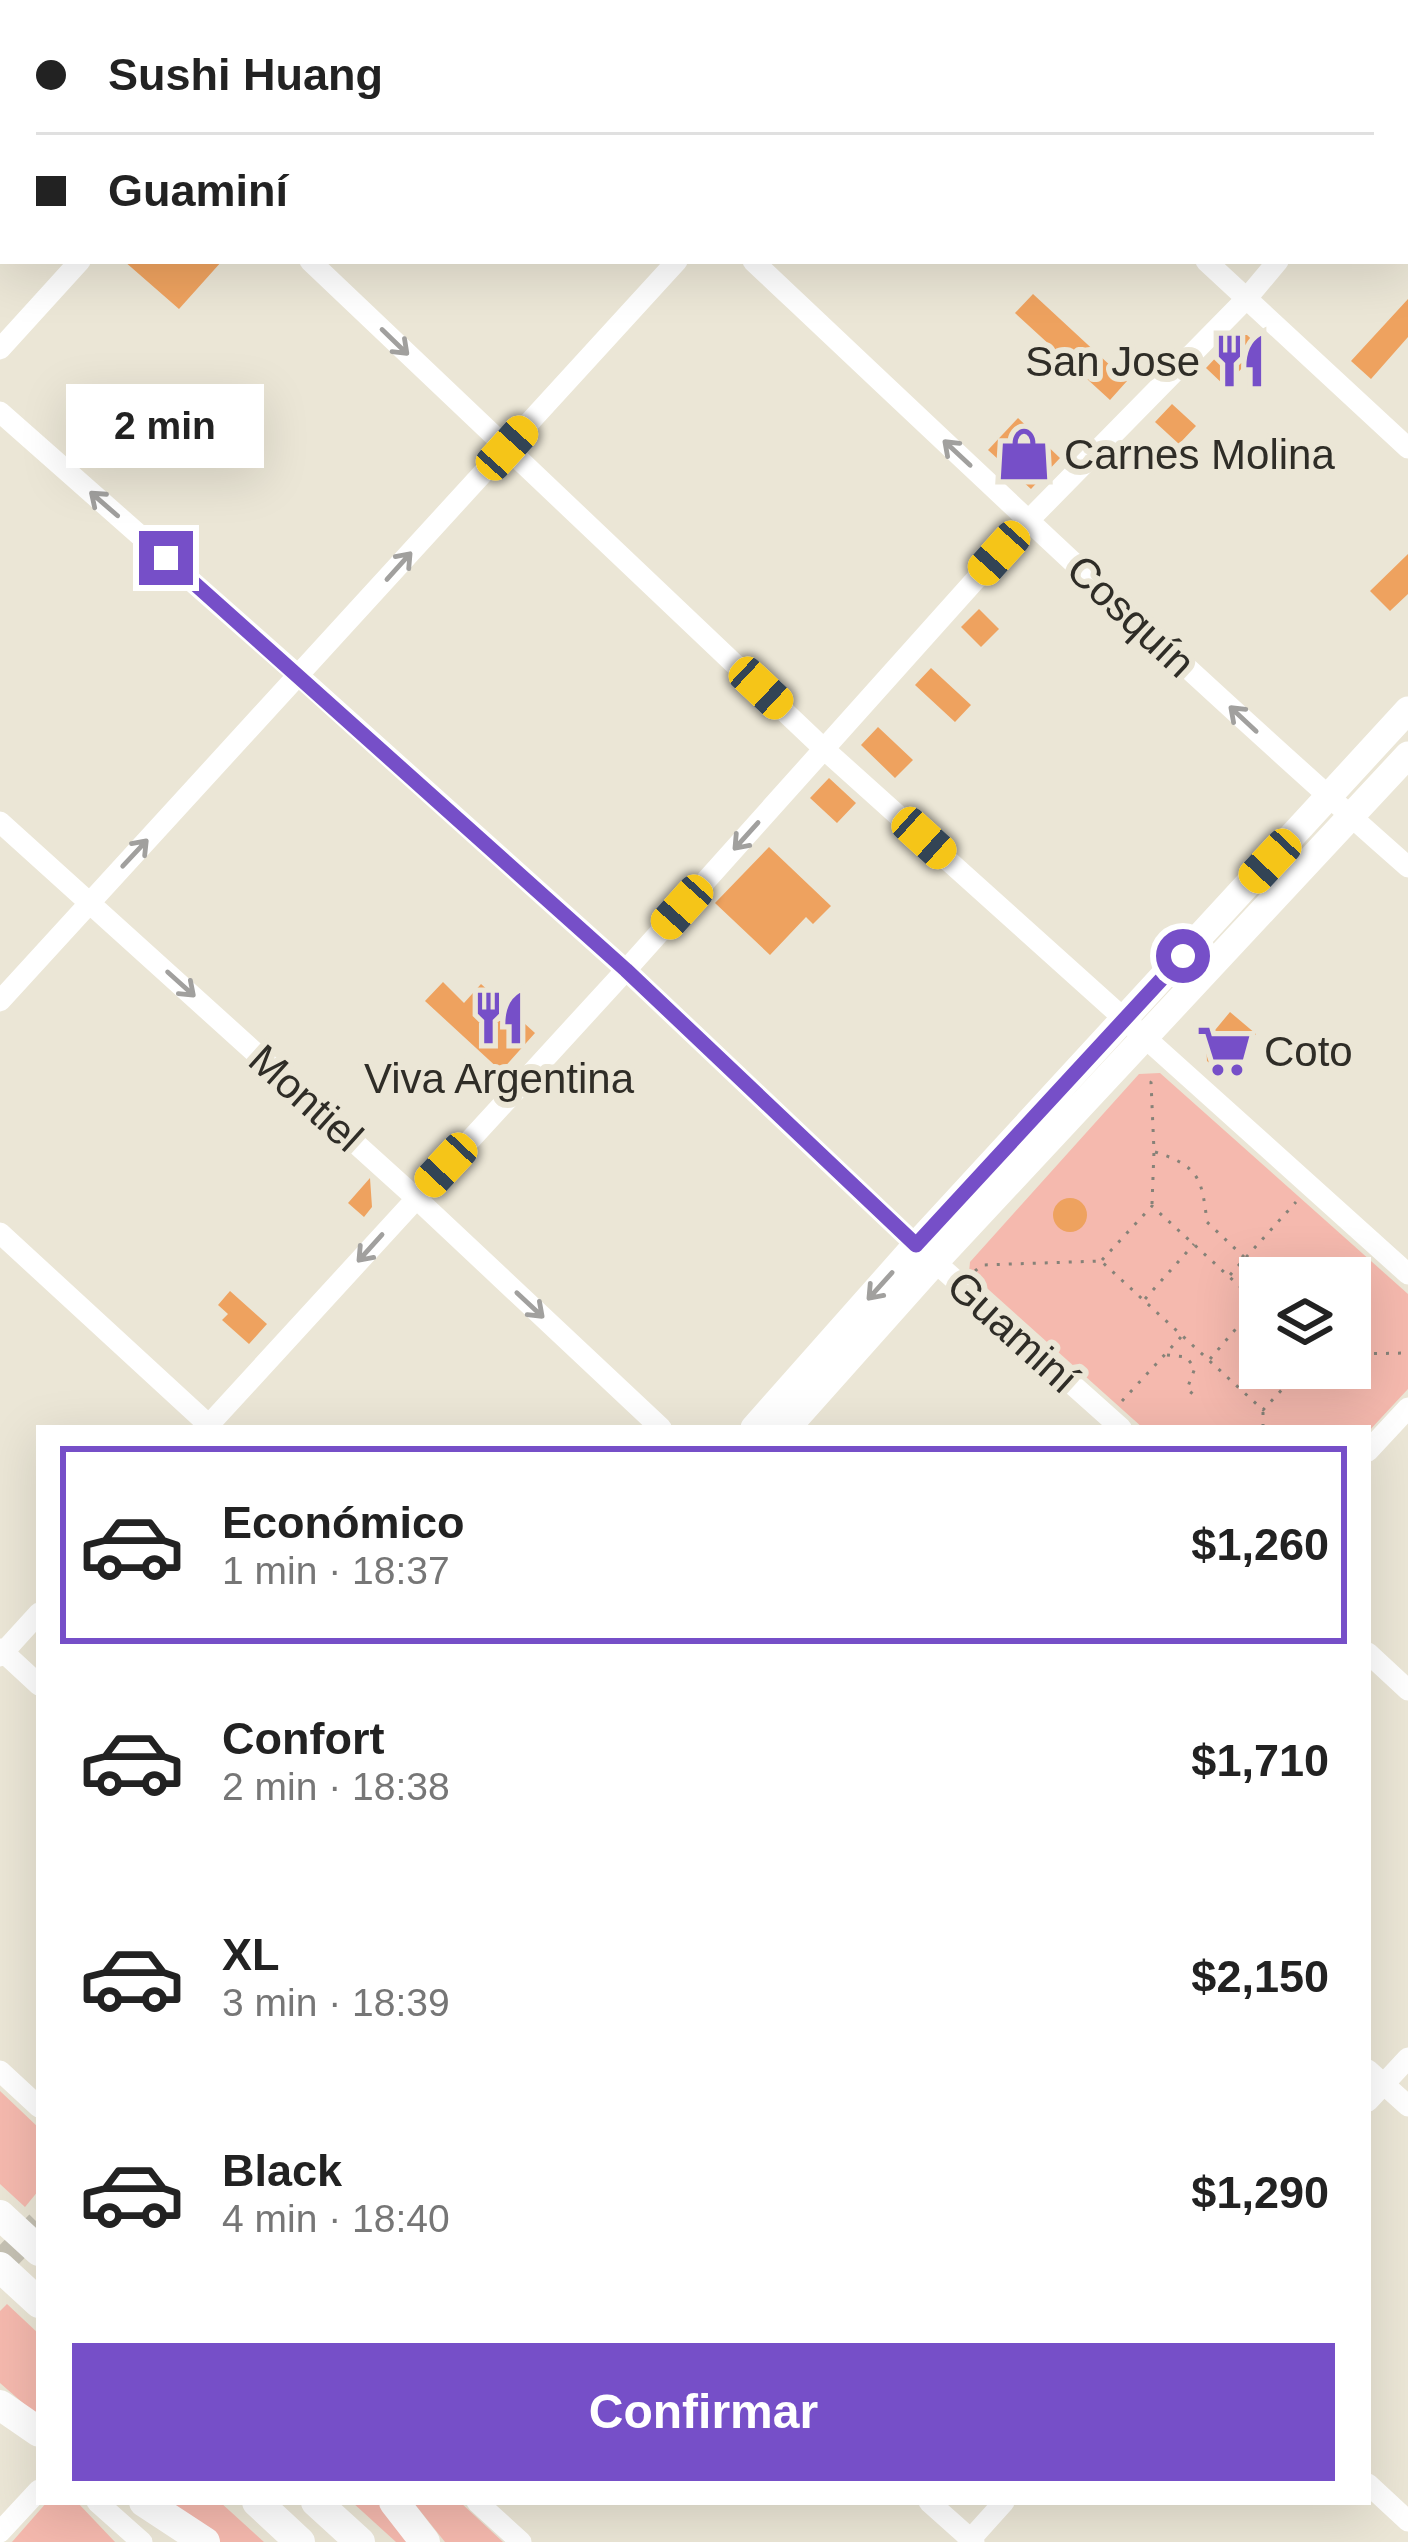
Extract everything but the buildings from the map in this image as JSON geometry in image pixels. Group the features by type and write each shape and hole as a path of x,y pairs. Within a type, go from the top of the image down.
{"highway":[{"path":"2,2216 36,2248"},
{"path":"0,2267 33,2297"},
{"path":"0,2407 36,2430"},
{"path":"149,2505 205,2542"},
{"path":"259,2505 300,2542"},
{"path":"319,2505 360,2542"},
{"path":"396,2505 425,2542"}],"main road":[{"path":"1145,1037 1329,798 1408,710"},
{"path":"757,1425 1145,1037 1408,755"},
{"path":"789,1425 926,1253"}],"street":[{"path":"0,349 77,264"},
{"path":"313,264 824,748 1408,1274"},
{"path":"0,1001 674,264"},
{"name":"Cosquín","path":"756,264 1028,521 1408,867"},
{"path":"1209,264 1408,448"},
{"path":"211,1425 1028,521 1276,264"},
{"name":"Guaminí","path":"0,412 626,970 960,1285 1114,1422"},
{"name":"Montiel","path":"0,822 416,1198 658,1425"},
{"path":"0,1233 207,1425"},
{"path":"1371,1448 1408,1408"},
{"path":"36,1616 1,1652 36,1682"},
{"path":"1371,1657 1408,1690"},
{"path":"1408,2058 1373,2085 1408,2106"},
{"path":"0,2072 36,2104"},
{"path":"0,2407 36,2444"},
{"path":"1371,2487 1408,2522"},
{"path":"0,2532 36,2493"},
{"path":"100,2505 142,2542"},
{"path":"480,2505 521,2542"},
{"path":"932,2505 971,2541 1001,2505"}],"path":[{"path":"1101,1261 1152,1206 1154,1151 1145,1037"},
{"path":"1154,1151 1191,1170 1204,1191 1207,1222 1244,1257"},
{"path":"1246,1257 1310,1186"},
{"path":"1152,1206 1239,1286"},
{"path":"1144,1300 1194,1244"},
{"path":"960,1285 982,1265 1101,1261 1263,1411 1264,1425"},
{"path":"1228,1276 1239,1264"},
{"path":"1208,1360 1239,1326"},
{"path":"1114,1422 1182,1336"},
{"path":"1371,1354 1408,1353"},
{"path":"1165,1354 1186,1357 1195,1368 1187,1389 1194,1395"},
{"path":"1263,1411 1283,1389"}],"shaded area":[{"path":"1160,1073 1366,1257 1239,1257 1239,1389 1371,1389 1371,1261 1408,1294 1408,1389 1371,1429 1371,1425 1140,1425 969,1272 970,1262 1139,1074"},
{"path":"0,2091 36,2125 36,2194 25,2207 0,2184"},
{"path":"7,2304 36,2331 36,2414 0,2383 0,2311"},
{"path":"44,2505 80,2505 115,2542 12,2542"},
{"path":"162,2505 223,2505 264,2542 219,2542"},
{"path":"355,2505 389,2505 419,2542 396,2542"},
{"path":"415,2505 463,2505 503,2542 445,2542"}],"tunnel":[{"path":"0,2264 36,2227"}],"place":[{"name":"San Jose","path":"1240,361"},
{"name":"Carnes Molina","path":"1024,454"},
{"name":"Viva Argentina","path":"499,1018"},
{"name":"Coto","path":"1224,1051"}],"route":[{"path":"166,558 626,970 916,1245 1183,956"}]}
